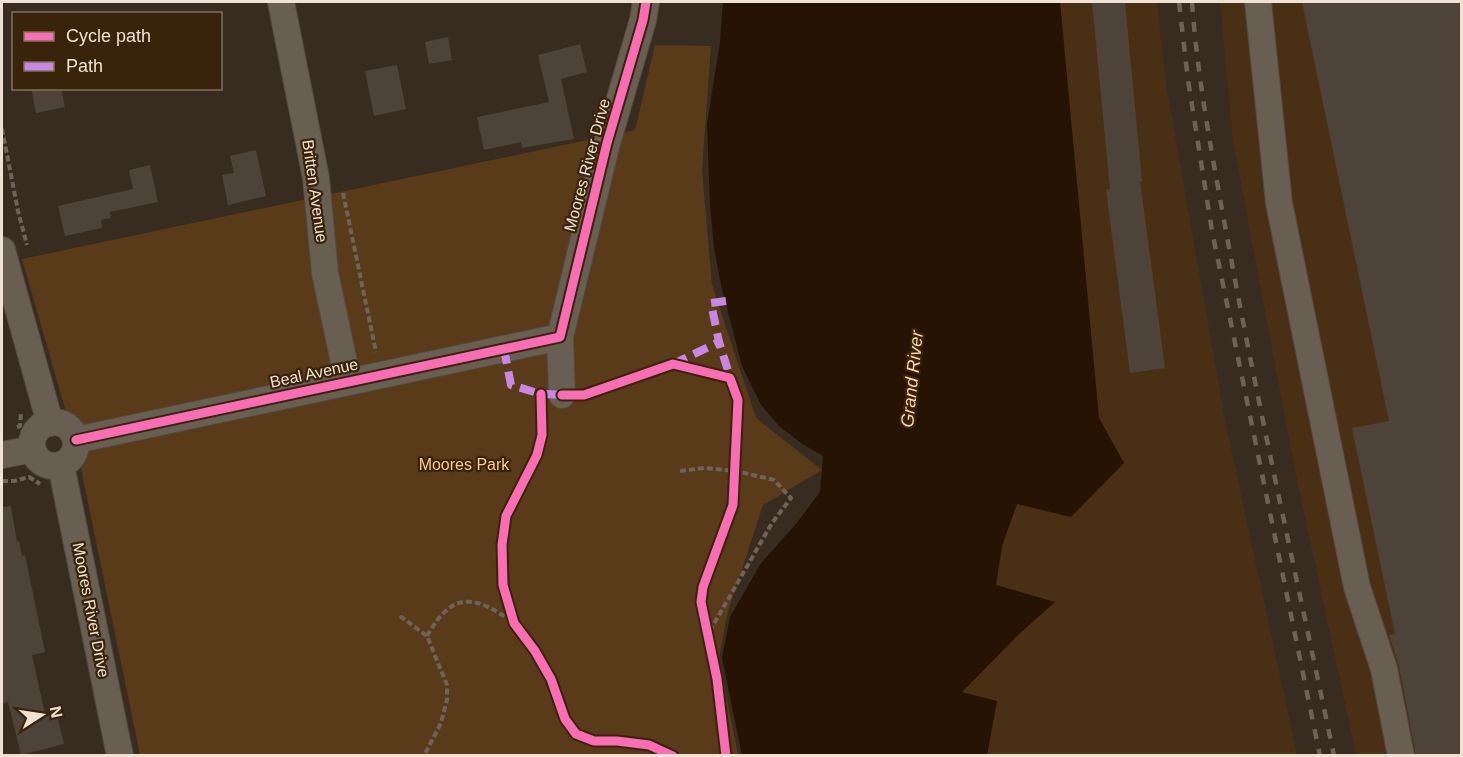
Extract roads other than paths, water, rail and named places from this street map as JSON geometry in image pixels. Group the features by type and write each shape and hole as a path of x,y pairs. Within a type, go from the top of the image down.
{"street":[{"name":"Britten Avenue","path":"281,2 316,178 325,273 345,370"},
{"name":"Moores River Drive","path":"562,395 560,337 607,143 643,20 646,2"},
{"path":"1258,2 1279,203 1358,587 1384,669 1401,756"},
{"path":"2,250 50,423"},
{"name":"Beal Avenue","path":"76,440 345,370 560,337"},
{"path":"50,423 63,424 70,428 76,440 71,459 61,465 47,465 33,450 34,436 38,430 50,423"},
{"path":"2,455 33,450"},
{"name":"Moores River Drive","path":"61,465 120,756"}],"water":[{"name":"Grand River","path":"723,2 1060,2 1099,418 1124,463 1071,517 1017,504 1002,546 996,585 1055,602 1017,636 962,692 997,701 987,755 742,755 722,658 730,617 761,563 796,524 820,492 823,456 779,426 761,405 742,366 721,285 714,248 710,206 707,124 720,42"}],"railway":[{"path":"1179,2 1188,80 1212,231 1320,756"},
{"path":"1192,2 1203,96 1230,253 1267,442 1334,756"}],"park label":[{"name":"Moores Park","path":"464,464"}]}
